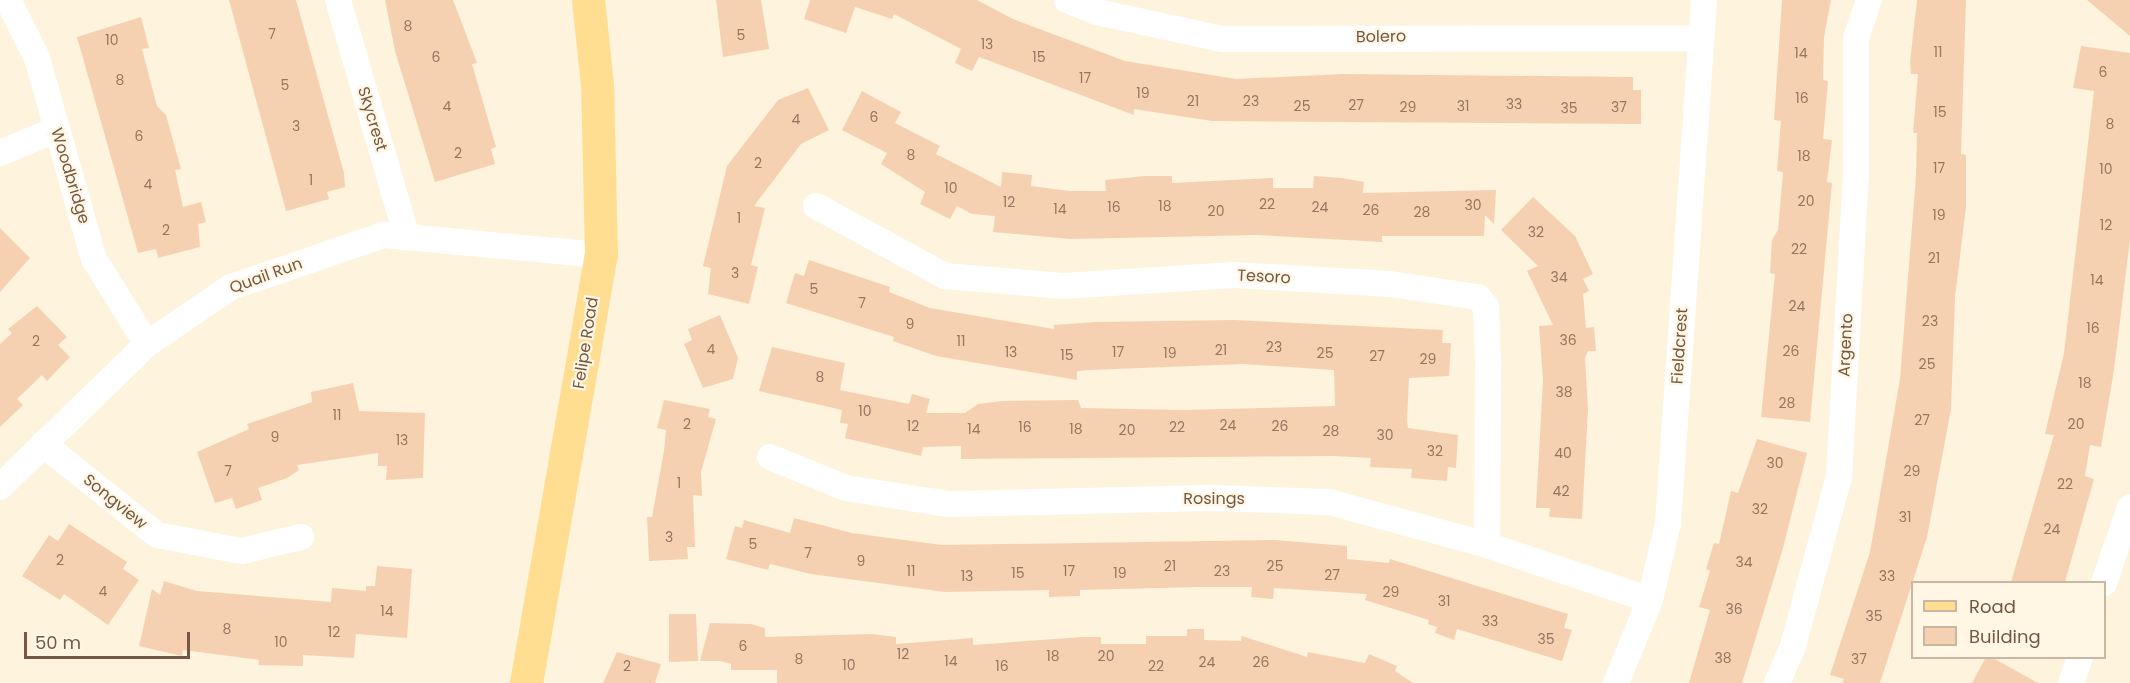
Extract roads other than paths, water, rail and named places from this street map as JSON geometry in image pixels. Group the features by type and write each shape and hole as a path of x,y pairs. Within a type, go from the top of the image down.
{"main road":[{"name":"Felipe Road","path":"526,683 601,255 597,85 588,0"}],"street":[{"name":"Woodbridge","path":"8,0 37,58 55,130 94,259 147,345"},
{"name":"Skycrest","path":"338,0 407,237"},
{"name":"Bolero","path":"1067,0 1097,12 1222,39 1701,38"},
{"name":"Fieldcrest","path":"1616,683 1650,600 1668,523 1704,0"},
{"name":"Argento","path":"1777,683 1793,646 1839,477 1856,177 1856,38 1869,0"},
{"path":"0,153 55,130"},
{"name":"Tesoro","path":"816,206 945,276 1064,286 1234,275 1390,284 1478,297 1486,307 1487,545"},
{"name":"Quail Run","path":"0,487 147,345 231,287 384,236 601,255"},
{"name":"Songview","path":"43,444 157,535 242,551 301,537"},
{"name":"Rosings","path":"770,457 846,488 948,504 1210,498 1329,502 1487,545 1650,600"},
{"path":"2105,581 2130,507"},
{"path":"2071,683 2079,659"}]}
